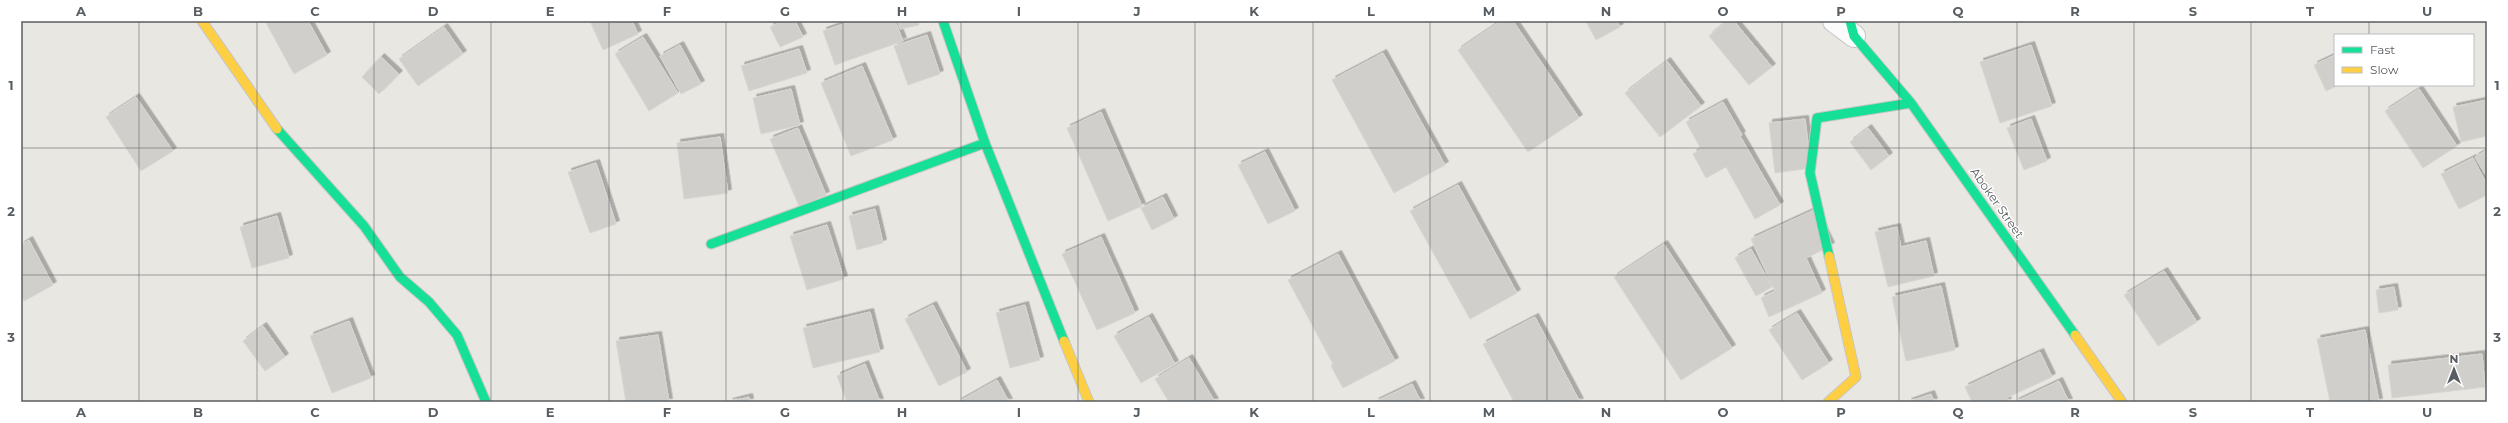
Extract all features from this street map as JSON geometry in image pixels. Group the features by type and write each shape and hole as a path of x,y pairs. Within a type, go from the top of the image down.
{"street":[{"path":"202,21 277,129 364,226 400,277 429,302 457,335 486,402"},
{"path":"943,21 985,143 1089,402"},
{"path":"1834,21 1852,29"},
{"name":"Aboker Street","path":"1852,29 1912,103 2122,402"},
{"path":"1828,402 1856,377 1810,172 1817,118 1912,103"},
{"path":"711,244 985,143"}],"building":[{"path":"265,21 308,21 327,55 294,74"},
{"path":"590,21 632,21 638,34 603,50"},
{"path":"783,21 795,21 803,37 780,47 770,27"},
{"path":"852,21 895,21 903,41 835,65 823,31"},
{"path":"898,21 918,21 919,25 900,29"},
{"path":"1501,21 1513,21 1579,118 1528,152 1458,50"},
{"path":"1586,21 1617,21 1620,27 1596,40"},
{"path":"1727,21 1734,21 1772,67 1749,85 1709,36"},
{"path":"444,27 463,54 418,86 399,59"},
{"path":"927,35 940,74 908,85 894,46"},
{"path":"643,37 678,93 649,111 615,54"},
{"path":"680,45 701,84 681,94 660,56"},
{"path":"2031,45 2052,106 2000,123 1980,62"},
{"path":"799,49 807,73 749,91 741,66"},
{"path":"1383,53 1445,165 1394,193 1332,80"},
{"path":"2334,55 2334,86 2337,86 2326,91 2314,65"},
{"path":"381,57 399,74 379,94 362,77"},
{"path":"1667,61 1701,106 1660,137 1625,93"},
{"path":"862,66 893,140 851,156 821,83"},
{"path":"791,89 800,125 761,134 753,98"},
{"path":"2419,89 2457,146 2423,168 2385,111"},
{"path":"136,97 173,151 141,171 106,117"},
{"path":"2487,100 2487,136 2461,142 2453,107"},
{"path":"1723,102 1742,135 1740,136 1780,205 1755,219 1726,167 1706,178 1693,154 1701,149 1686,122"},
{"path":"1101,112 1142,206 1108,221 1067,128"},
{"path":"1805,119 1811,168 1775,173 1769,123"},
{"path":"2031,119 2047,161 2024,170 2007,128"},
{"path":"798,128 826,195 799,206 770,139"},
{"path":"1868,128 1889,156 1871,170 1850,142"},
{"path":"720,137 728,193 684,199 677,143"},
{"path":"2487,150 2487,177 2475,157"},
{"path":"1265,152 1295,211 1268,224 1238,165"},
{"path":"2473,158 2487,185 2487,195 2459,209 2441,174"},
{"path":"596,163 616,224 590,233 568,172"},
{"path":"1458,185 1517,293 1470,319 1410,211"},
{"path":"1163,197 1174,219 1152,230 1141,208"},
{"path":"875,209 883,243 857,250 849,216"},
{"path":"1814,210 1831,246 1806,258 1822,293 1769,317 1761,298 1775,291 1751,239"},
{"path":"277,216 289,258 252,268 240,227"},
{"path":"827,225 844,279 807,290 790,236"},
{"path":"1897,227 1901,247 1926,241 1934,276 1888,287 1875,232"},
{"path":"1101,237 1135,313 1097,330 1062,254"},
{"path":"29,240 53,285 24,301 21,295 21,245"},
{"path":"1664,244 1732,348 1681,380 1614,277"},
{"path":"1751,249 1772,287 1756,296 1735,258"},
{"path":"1338,254 1395,361 1343,388 1331,366 1333,364 1288,280"},
{"path":"2164,271 2197,322 2158,346 2124,295"},
{"path":"1941,286 1955,350 1906,361 1892,297"},
{"path":"2394,287 2398,310 2379,313 2376,290"},
{"path":"933,305 967,372 939,386 905,319"},
{"path":"1025,305 1040,360 1010,368 996,313"},
{"path":"870,312 880,352 813,368 803,328"},
{"path":"1797,313 1829,363 1802,380 1769,330"},
{"path":"1149,317 1175,364 1141,383 1114,336"},
{"path":"1535,317 1580,402 1514,402 1483,344"},
{"path":"349,321 371,378 332,393 310,336"},
{"path":"263,326 285,357 265,371 243,341"},
{"path":"2365,330 2379,402 2330,402 2317,339"},
{"path":"658,335 669,402 626,402 616,341"},
{"path":"2040,352 2052,377 2006,398 2008,402 1972,402 1965,387"},
{"path":"2482,354 2485,387 2392,398 2388,365"},
{"path":"1189,358 1215,402 1169,402 1155,379"},
{"path":"865,364 880,402 847,402 837,376"},
{"path":"997,380 1009,402 958,402"},
{"path":"2059,381 2069,402 2015,402"},
{"path":"1412,384 1421,402 1375,402"},
{"path":"1931,394 1934,402 1908,402"},
{"path":"749,397 750,402 729,402"}],"traffic: fast":[{"path":"943,21 985,143 1064,341"},
{"path":"1850,21 1854,36 1911,103 2075,335"},
{"path":"1829,256 1810,173 1817,118 1911,103"},
{"path":"277,129 364,226 400,277 429,302 457,335 486,402"},
{"path":"711,244 985,143"}],"traffic: slow":[{"path":"202,21 277,129"},
{"path":"1828,402 1856,377 1829,256"},
{"path":"2075,335 2122,402"},
{"path":"1064,341 1089,402"}]}
